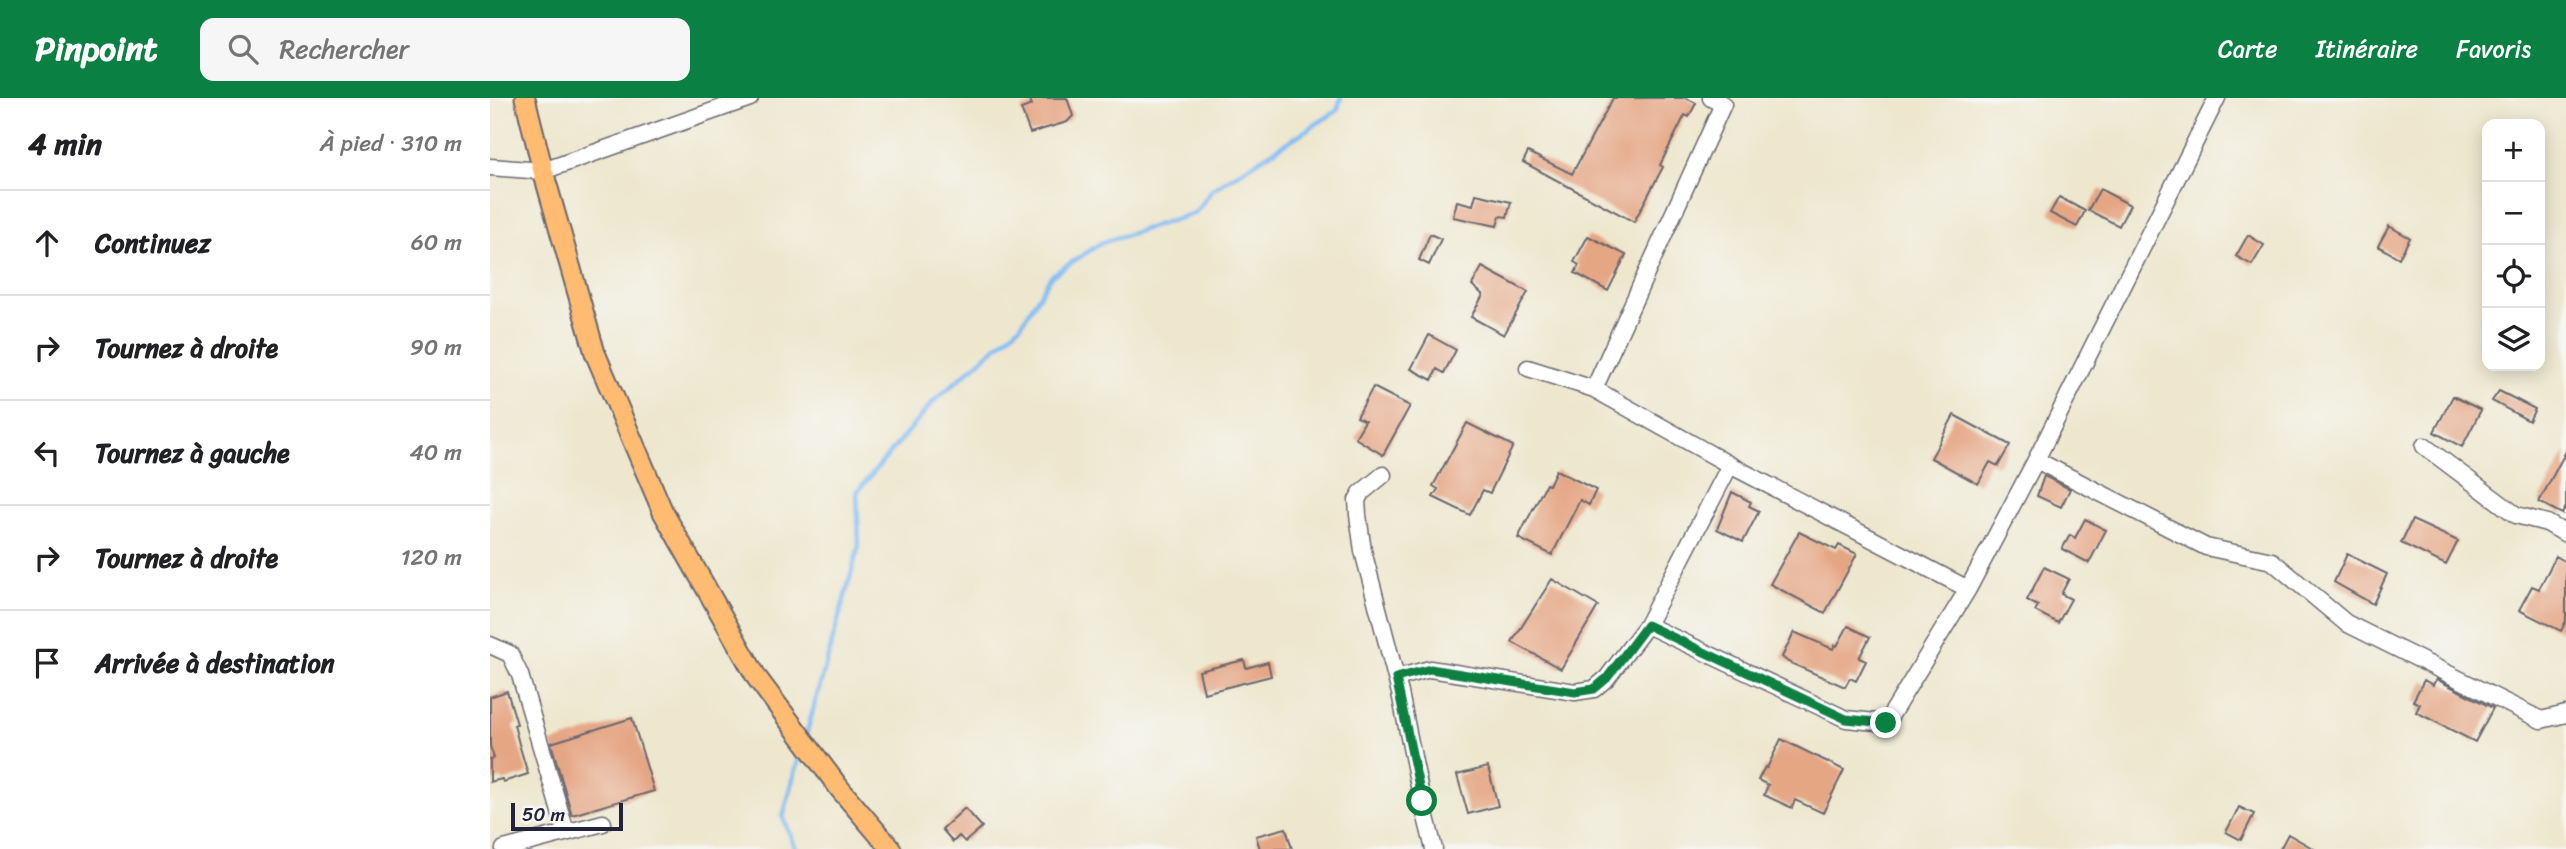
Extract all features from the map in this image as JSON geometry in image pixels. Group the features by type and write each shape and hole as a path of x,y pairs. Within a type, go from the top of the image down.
{"main road":[{"path":"525,98 595,353 663,512 757,678 840,789 891,849"}],"street":[{"path":"490,167 543,171 750,98"},
{"path":"1647,625 1846,719 1886,723 1968,589 2036,460 2217,98"},
{"path":"1594,388 1720,100"},
{"path":"1528,368 1594,388 1730,465 1968,589"},
{"path":"2424,446 2516,515 2547,523 2566,534"},
{"path":"2036,460 2206,547 2272,561 2346,622 2541,720 2566,714"},
{"path":"1396,678 1430,669 1575,692 1594,689 1607,678 1647,625 1730,465"},
{"path":"1383,475 1361,493 1357,500 1363,551 1396,678 1434,849"},
{"path":"490,645 510,654 520,675 566,832"},
{"path":"504,849 603,822"}],"building":[{"path":"1029,98 1067,98 1073,116 1067,122 1030,133 1021,109 1032,105"},
{"path":"1613,98 1686,98 1696,103 1689,117 1685,115 1660,165 1663,167 1634,222 1523,162 1528,152 1572,174"},
{"path":"2100,189 2130,205 2119,226 2088,210"},
{"path":"1476,194 1511,202 1507,217 1500,216 1497,226 1453,217 1457,201 1473,205"},
{"path":"2059,197 2085,211 2077,227 2050,213"},
{"path":"2389,226 2410,238 2399,258 2378,246"},
{"path":"1430,234 1441,239 1429,265 1419,260"},
{"path":"2248,235 2264,245 2252,265 2236,256"},
{"path":"1588,236 1626,255 1608,291 1575,273 1579,265 1574,262"},
{"path":"1482,267 1528,292 1504,335 1471,317 1483,295 1472,285"},
{"path":"1429,335 1456,350 1444,373 1437,369 1432,380 1411,369"},
{"path":"1373,387 1410,406 1383,455 1355,438 1365,421 1357,417"},
{"path":"2499,391 2535,409 2529,421 2492,401"},
{"path":"2453,396 2481,410 2462,447 2434,432"},
{"path":"1954,415 2010,445 1998,466 1990,462 1978,484 1931,458"},
{"path":"1467,423 1513,446 1490,493 1483,490 1470,515 1433,497 1438,489 1433,486"},
{"path":"2566,451 2566,507 2562,514 2539,502"},
{"path":"1556,470 1596,490 1589,505 1580,500 1552,555 1518,538"},
{"path":"2044,476 2070,489 2061,507 2037,496"},
{"path":"1732,492 1751,502 1749,506 1759,511 1743,542 1717,529"},
{"path":"2085,519 2106,530 2089,563 2062,549 2070,535 2075,538"},
{"path":"2412,520 2458,541 2446,565 2401,543"},
{"path":"1799,532 1836,550 1839,545 1857,554 1825,613 1770,584"},
{"path":"2347,554 2387,574 2373,604 2334,582"},
{"path":"2556,556 2566,562 2566,621 2561,631 2519,610 2532,586 2539,589"},
{"path":"2044,567 2069,579 2061,594 2071,599 2058,623 2035,611 2038,606 2027,600"},
{"path":"1552,579 1598,606 1561,669 1512,642"},
{"path":"1848,626 1870,637 1859,658 1866,661 1856,681 1850,678 1845,687 1782,657 1794,632 1833,649"},
{"path":"1244,660 1246,668 1268,662 1271,676 1204,693 1199,671"},
{"path":"2436,679 2493,708 2475,742 2416,712 2420,704 2413,701 2424,680 2433,685"},
{"path":"507,691 528,774 503,782 502,779 490,782 490,759 494,758 490,746 490,697"},
{"path":"632,718 654,791 572,815 551,743"},
{"path":"1781,739 1844,770 1823,813 1795,800 1792,808 1764,795 1768,785 1758,780"},
{"path":"1488,767 1498,806 1468,814 1457,775"},
{"path":"2239,807 2254,814 2241,840 2226,832"},
{"path":"965,808 982,827 965,842 959,836 953,842 942,829"},
{"path":"1286,828 1292,849 1260,849 1256,836"},
{"path":"2288,834 2314,849 2280,849"}],"waterway":[{"path":"806,735 859,546 857,492 933,402 1021,325 1051,276 1101,243 1195,213 1213,189 1337,111 1341,98"},
{"path":"796,849 783,817 802,747"}],"route":[{"path":"1422,801 1396,678 1430,669 1575,692 1594,689 1607,678 1647,625 1846,719 1886,723"}]}
